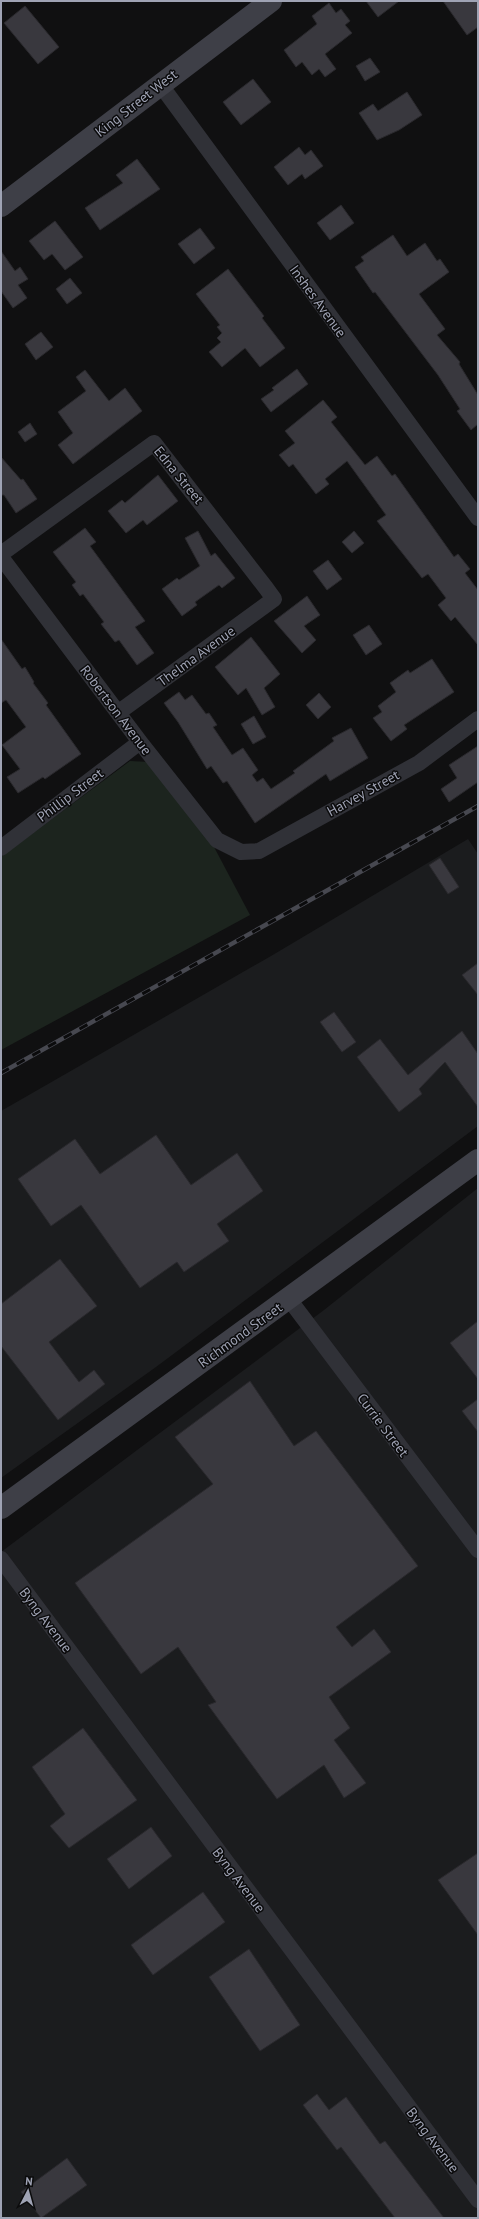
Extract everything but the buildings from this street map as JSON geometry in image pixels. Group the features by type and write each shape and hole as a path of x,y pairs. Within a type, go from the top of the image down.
{"main road":[{"name":"King Street West","path":"1,206 271,1"},
{"name":"Richmond Street","path":"1,1508 478,1160"}],"street":[{"name":"Inshes Avenue","path":"160,84 478,518"},
{"name":"Edna Street","path":"1,555 154,443 274,599"},
{"name":"Robertson Avenue","path":"1,555 140,742 217,840 241,852"},
{"name":"Thelma Avenue","path":"118,712 274,599"},
{"name":"Harvey Street","path":"241,852 259,851 419,763 478,719"},
{"name":"Phillip Street","path":"1,848 140,742"},
{"name":"Currie Street","path":"289,1299 478,1550"},
{"name":"Byng Avenue","path":"1,1559 478,2200"}],"shaded area":[{"path":"130,761 149,762 214,847 250,915 1,1050 1,857"},
{"path":"468,839 478,854 478,1126 156,1367 1,1478 1,1111 271,956"},
{"path":"478,1188 478,2218 1,2218 1,1552 324,1310"}],"railway":[{"path":"1,1073 478,806"}]}
